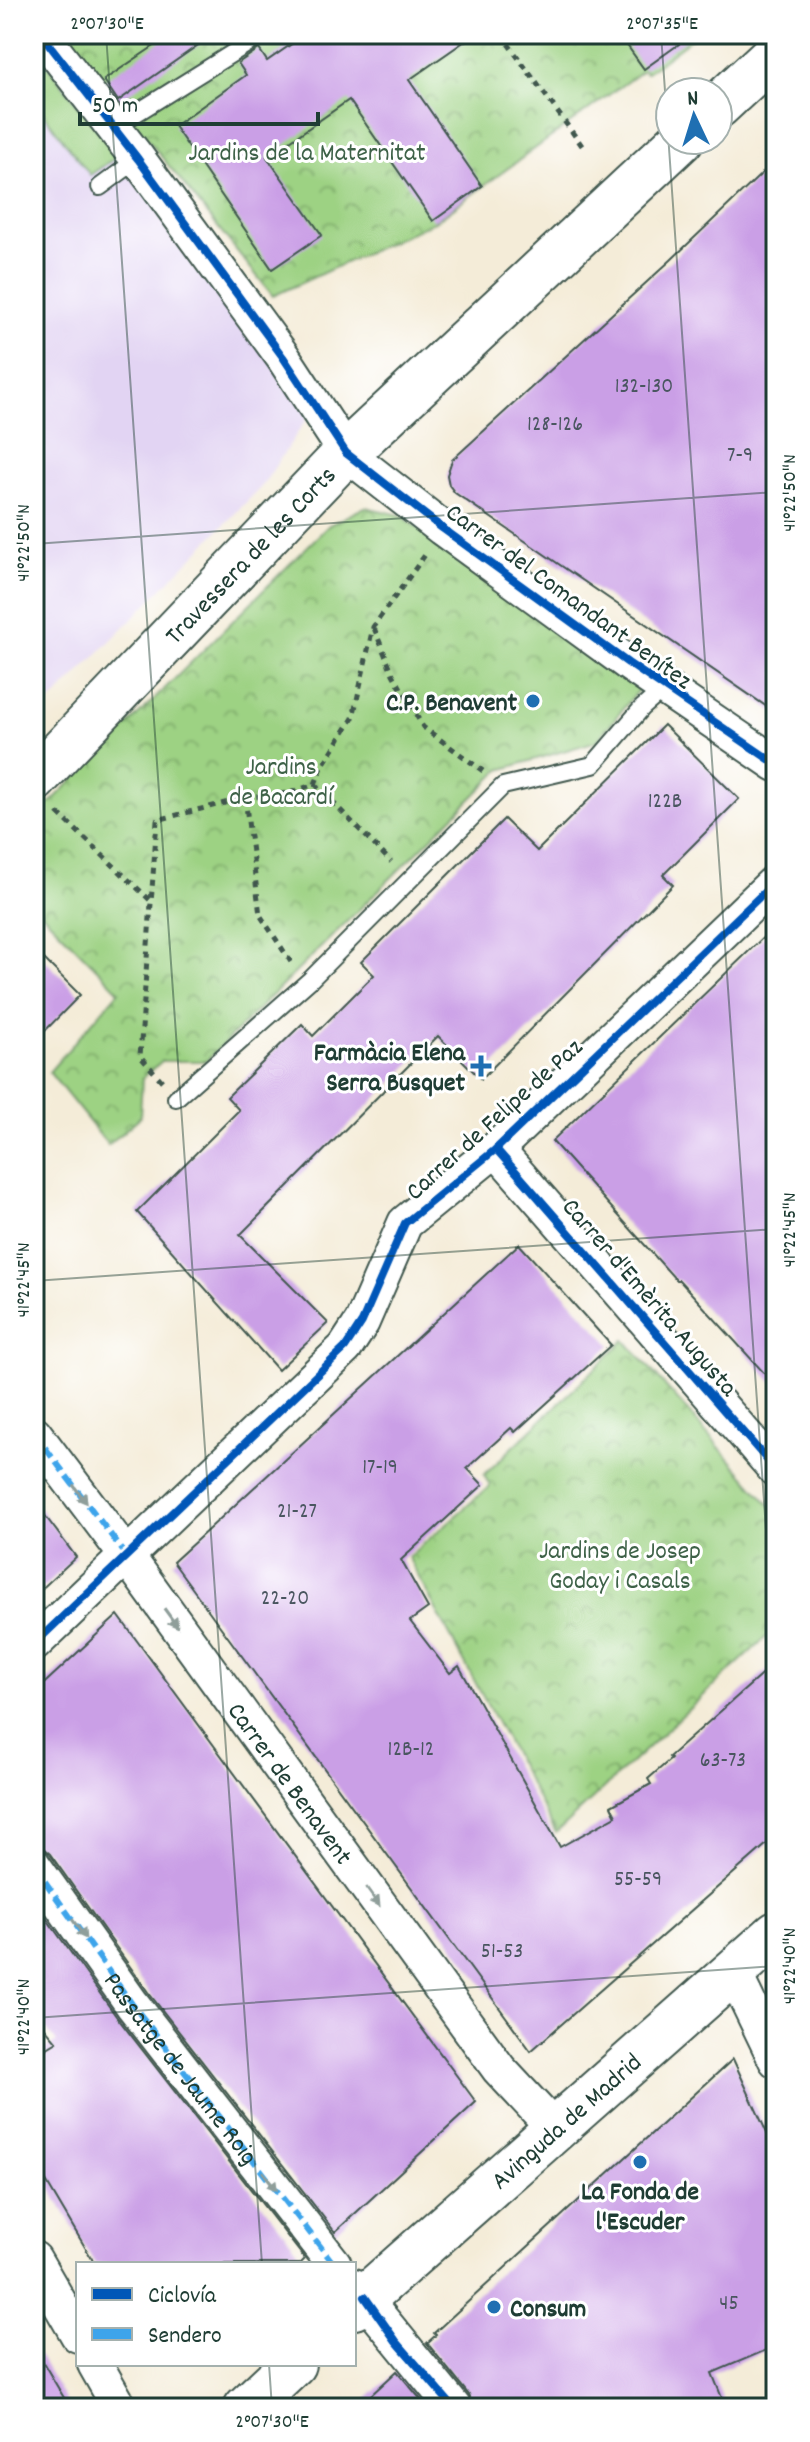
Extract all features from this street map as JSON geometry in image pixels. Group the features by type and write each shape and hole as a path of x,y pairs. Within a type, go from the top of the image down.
{"main road":[{"path":"734,91 776,52"},
{"name":"Travessera de les Corts","path":"46,796 346,453 664,156"},
{"name":"Avinguda de Madrid","path":"358,2297 776,1934"},
{"path":"246,2408 291,2366"}],"street":[{"name":"Carrer del Comandant Benítez","path":"41,34 138,159 283,357 346,453 433,522 776,764"},
{"name":"Carrer de Felipe de Paz","path":"34,1644 345,1348 362,1322 405,1223 496,1149 776,881"},
{"name":"Carrer d'Emèrita Augusta","path":"496,1149 776,1470"},
{"name":"Carrer de Benavent","path":"34,1433 499,2069 555,2129"},
{"name":"Passatge de Jaume Roig","path":"34,1866 132,2004 332,2262"},
{"path":"733,1971 776,2060"},
{"path":"34,2259 76,2332"},
{"path":"358,2297 454,2408"},
{"path":"96,2366 120,2408"}],"lane":[{"path":"114,127 263,34"},
{"path":"100,187 138,159"},
{"path":"176,1098 310,980 503,786 593,765 642,708 665,688"}],"path":[{"path":"501,34 583,147"},
{"path":"176,1098 140,1056 157,820 245,798 289,793 315,784 323,765 353,718 373,627 429,550"},
{"path":"373,627 393,674 423,727 483,771"},
{"path":"315,784 391,862"},
{"path":"46,796 151,901"},
{"path":"245,798 260,915 293,965"}],"shaded area":[{"path":"34,34 312,411 262,486 34,719"}],"green space":[{"name":"Jardins de la Maternitat","path":"63,34 697,34 434,222 273,296"},
{"path":"34,48 118,156 90,175 34,101"},
{"name":"Jardins de Bacardí","path":"365,507 400,515 640,688 597,741 500,770 206,1061 162,1061 142,1078 140,1117 108,1145 49,1072 119,991 34,905 34,819 329,525"},
{"name":"Jardins de Josep Goday i Casals","path":"625,1340 776,1512 776,1628 556,1833 408,1557 490,1486 484,1475"}],"building":[{"path":"172,34 214,34 118,101 104,80"},
{"path":"218,34 242,34 225,45"},
{"path":"306,34 475,34 409,80 482,186 433,221 349,100 267,157 322,235 272,269 174,126 246,75 238,63 259,49 267,61"},
{"path":"619,34 693,34 644,69"},
{"path":"776,160 776,713 455,493 447,475 452,460"},
{"path":"664,725 739,799 663,875 673,885 481,1079 438,1036 240,1235 328,1323 278,1370 137,1212 239,1110 227,1097 302,1024 313,1036 374,975 361,962 504,819 537,851"},
{"path":"776,925 776,1386 552,1141"},
{"path":"34,949 80,995 34,1042"},
{"path":"519,1244 611,1345 515,1432 511,1428 467,1468 483,1485 401,1560 428,1608 410,1621 450,1673 459,1666 560,1847 616,1816 611,1806 651,1784 648,1779 671,1759 669,1757 776,1662 776,1836 531,2051 173,1562"},
{"path":"34,1501 76,1557 34,1596"},
{"path":"118,1615 476,2102 335,2232 148,1992 50,1854 34,1846 34,1693"},
{"path":"34,1901 116,2016 305,2259 302,2262 94,2262 34,2161 34,2056 57,2042 34,2015"},
{"path":"733,2059 776,2153 776,2346 712,2373 726,2408 474,2408 469,2395 427,2343 436,2335 434,2333"},
{"path":"34,2347 70,2408 34,2408"},
{"path":"397,2371 428,2408 357,2408"}],"marked path":[{"path":"34,1433 126,1555"},
{"path":"34,1866 132,2004 332,2262"}],"cycle path":[{"path":"41,34 138,159 283,357 346,453 442,528 628,663 776,764"},
{"path":"34,1644 345,1348 362,1322 405,1223 496,1149 776,881"},
{"path":"496,1149 776,1470"},
{"path":"365,2297 396,2341 454,2408"}],"place":[{"name":"C.P. Benavent","path":"533,701"},
{"name":"Farmàcia Elena Serra Busquet","path":"481,1066"},
{"name":"La Fonda de l'Escuder","path":"640,2162"},
{"name":"Consum","path":"494,2307"}]}
